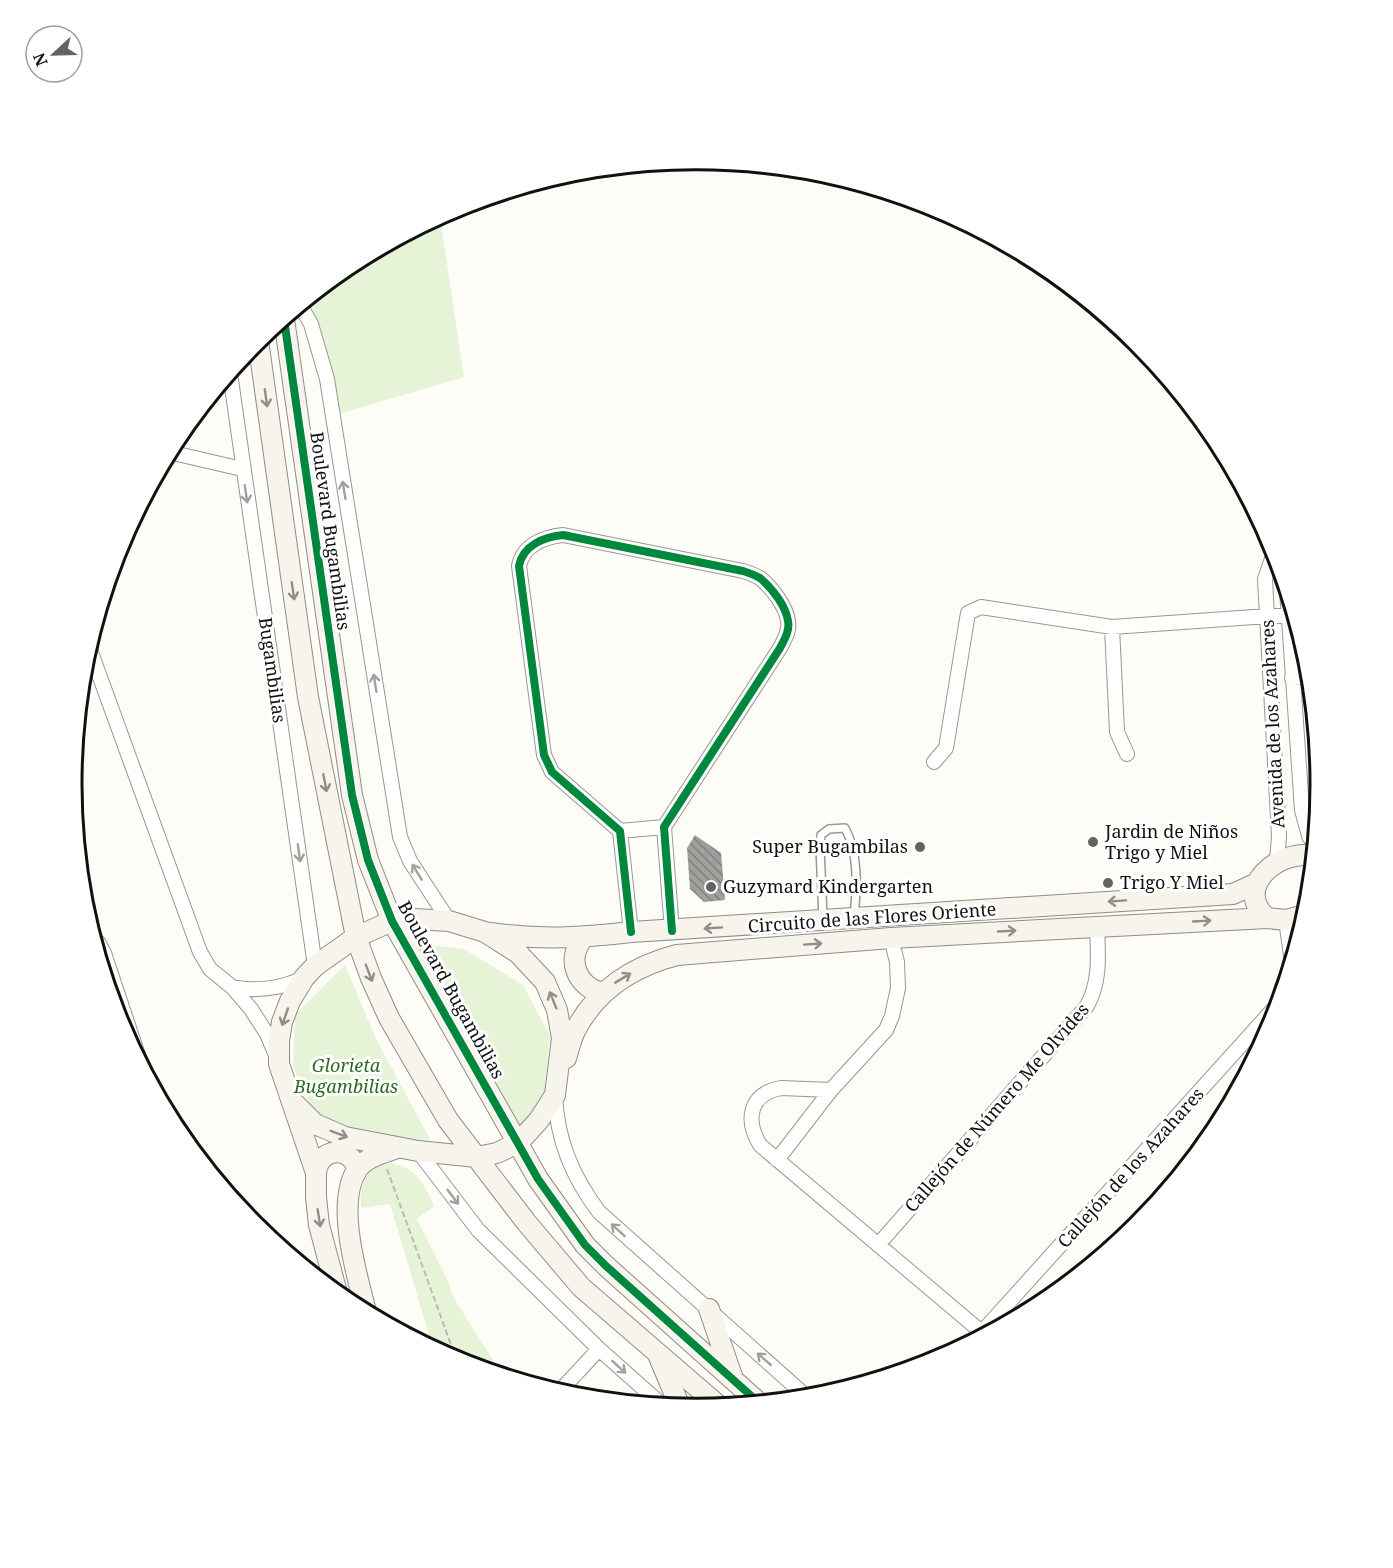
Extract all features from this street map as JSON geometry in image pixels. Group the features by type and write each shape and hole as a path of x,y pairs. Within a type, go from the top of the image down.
{"street":[{"name":"Boulevard Bugambilias","path":"304,312 311,324 327,379 400,837 410,861 448,921"},
{"name":"Boulevard Bugambilias","path":"285,328 352,795 368,860 392,921 538,1179 585,1245 751,1396"},
{"path":"260,352 308,697 356,937 389,1018 448,1120 526,1222 581,1287 709,1398"},
{"name":"Bugambilias","path":"231,383 310,972"},
{"path":"179,454 242,470"},
{"path":"631,932 620,831 552,772 541,744 519,566 526,551 542,539 552,536 563,535 743,571 759,577 784,609 789,622 787,635 780,648 664,827 672,931"},
{"name":"Avenida de los Azahares","path":"1270,566 1265,579 1279,837 1277,861"},
{"path":"934,762 946,748 968,613 971,610 981,608 1112,627 1268,615 1287,616"},
{"name":"Avenida de los Azahares","path":"1288,619 1302,810 1308,833"},
{"path":"1112,627 1118,732 1127,754"},
{"path":"94,662 200,952 210,969 232,987 259,1020 279,1064 316,1173"},
{"path":"1292,678 1301,678"},
{"path":"620,831 664,827"},
{"path":"1288,950 1277,919 1258,907 1255,900 1257,883 1277,861 1295,855 1306,856"},
{"name":"Circuito de las Flores Oriente","path":"485,932 531,938 583,938 631,932 1233,894 1257,883"},
{"name":"Circuito de las Flores Oriente","path":"519,1142 539,1120 557,1086 576,1030 602,993 620,979 658,960 677,955 891,938 1296,916"},
{"path":"232,987 244,989 281,987 310,972 356,937 392,921 415,919 448,921 485,932 518,953 545,982 557,1010 562,1038 556,1112 563,1145 572,1170 587,1196 599,1212 798,1389"},
{"name":"Callejón de Número Me Olvides","path":"878,1245 1086,1006 1098,978 1097,926"},
{"path":"583,938 574,957 576,971 583,984 602,993"},
{"path":"777,1160 831,1090 886,1030 892,1017 897,995 898,975 891,938"},
{"path":"279,1064 282,1022 290,1001 310,972"},
{"name":"Callejón de los Azahares","path":"995,1320 1263,1021"},
{"path":"831,1090 774,1089 760,1097 752,1110 751,1120 756,1138 765,1151 978,1330"},
{"path":"292,1101 315,1124 345,1137 400,1150 477,1157 497,1153 519,1142"},
{"path":"363,1300 350,1248 348,1215 350,1188 357,1168 374,1156 400,1150"},
{"path":"400,1150 598,1349 652,1397"},
{"path":"333,1279 319,1225 316,1197 317,1167 323,1157 334,1152 346,1154 355,1162 357,1168"},
{"path":"709,1309 734,1381"},
{"path":"567,1384 598,1349"},
{"path":"657,1352 676,1398"}],"lane":[{"path":"823,921 820,847 821,835 829,829 845,828 851,838 856,881 853,919"}],"path":[{"path":"400,1150 453,1347"}],"green space":[{"path":"441,226 464,377 339,414 321,328 309,308 355,273"},
{"path":"413,943 464,949 523,985 550,1036 544,1100 520,1130"},
{"name":"Glorieta Bugambilias","path":"345,965 377,1041 430,1139 414,1142 347,1128 312,1110 293,1067 295,1015"},
{"path":"386,1163 403,1166 422,1182 434,1206 417,1219 449,1283 452,1295 493,1360 492,1362 430,1337 390,1204 361,1208 361,1193 365,1180 379,1166"}],"building":[{"path":"695,835 721,853 725,900 704,902 690,889 687,848"}],"cycle path":[{"path":"285,328 352,795 368,860 392,921 538,1179 585,1245 751,1396"},
{"path":"631,932 620,831 552,772 544,755 519,566 530,547 556,536 563,535 743,571 760,578 778,598 787,615 788,628 780,648 664,827 672,931"}],"place":[{"name":"Jardin de Niños Trigo y Miel","path":"1093,842"},
{"name":"Super Bugambilas","path":"920,847"},
{"name":"Trigo Y Miel","path":"1108,883"},
{"name":"Guzymard Kindergarten","path":"711,887"}]}
